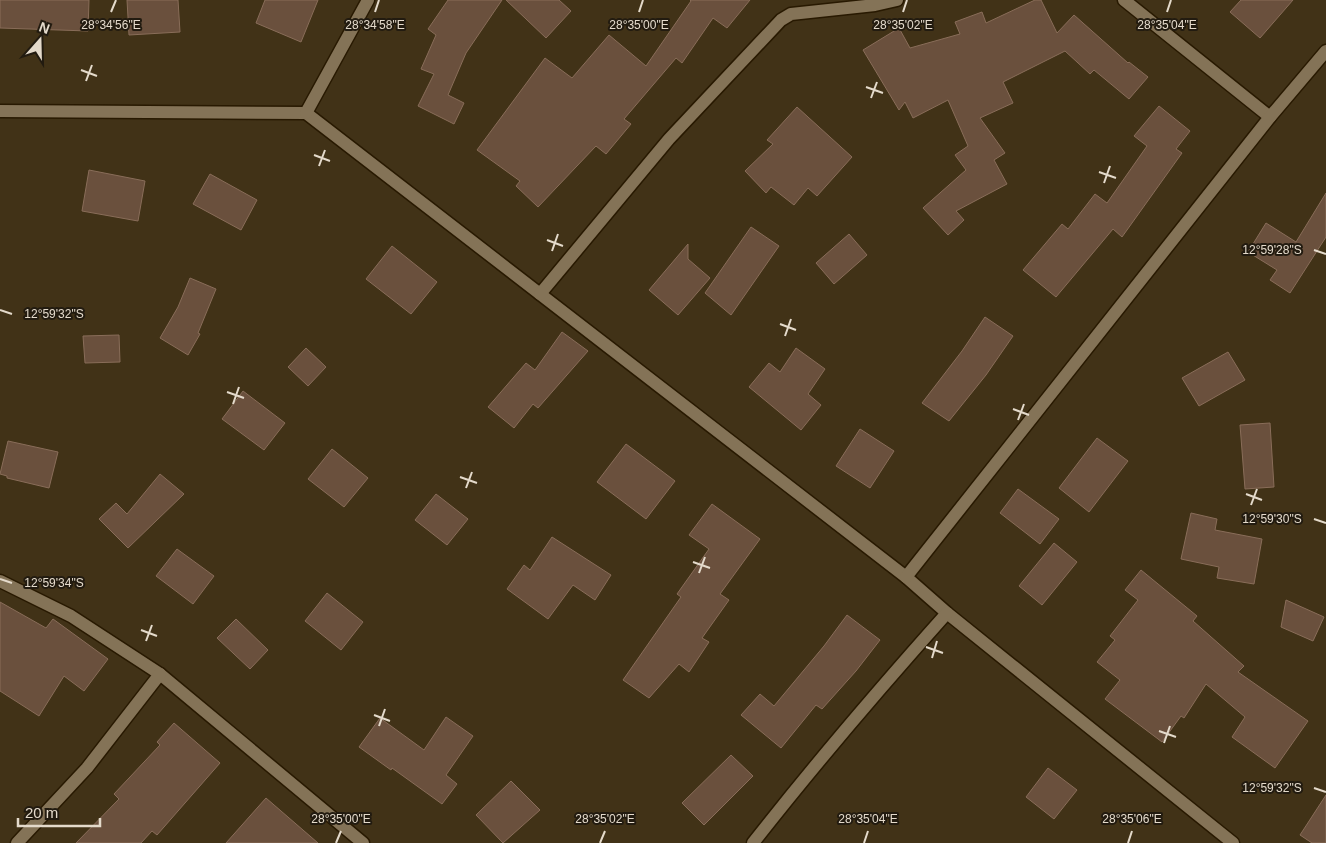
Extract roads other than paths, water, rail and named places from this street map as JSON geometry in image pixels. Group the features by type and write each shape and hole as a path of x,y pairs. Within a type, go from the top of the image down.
{"street":[{"path":"306,113 368,0"},
{"path":"540,294 669,139 781,20 792,14 897,0"},
{"path":"1124,0 1270,118"},
{"path":"906,577 1326,50"},
{"path":"0,111 306,113 906,577 947,613 1233,843"},
{"path":"0,581 71,616 160,674 358,842"},
{"path":"753,843 876,693 947,613"},
{"path":"17,843 87,768 160,674"}]}
